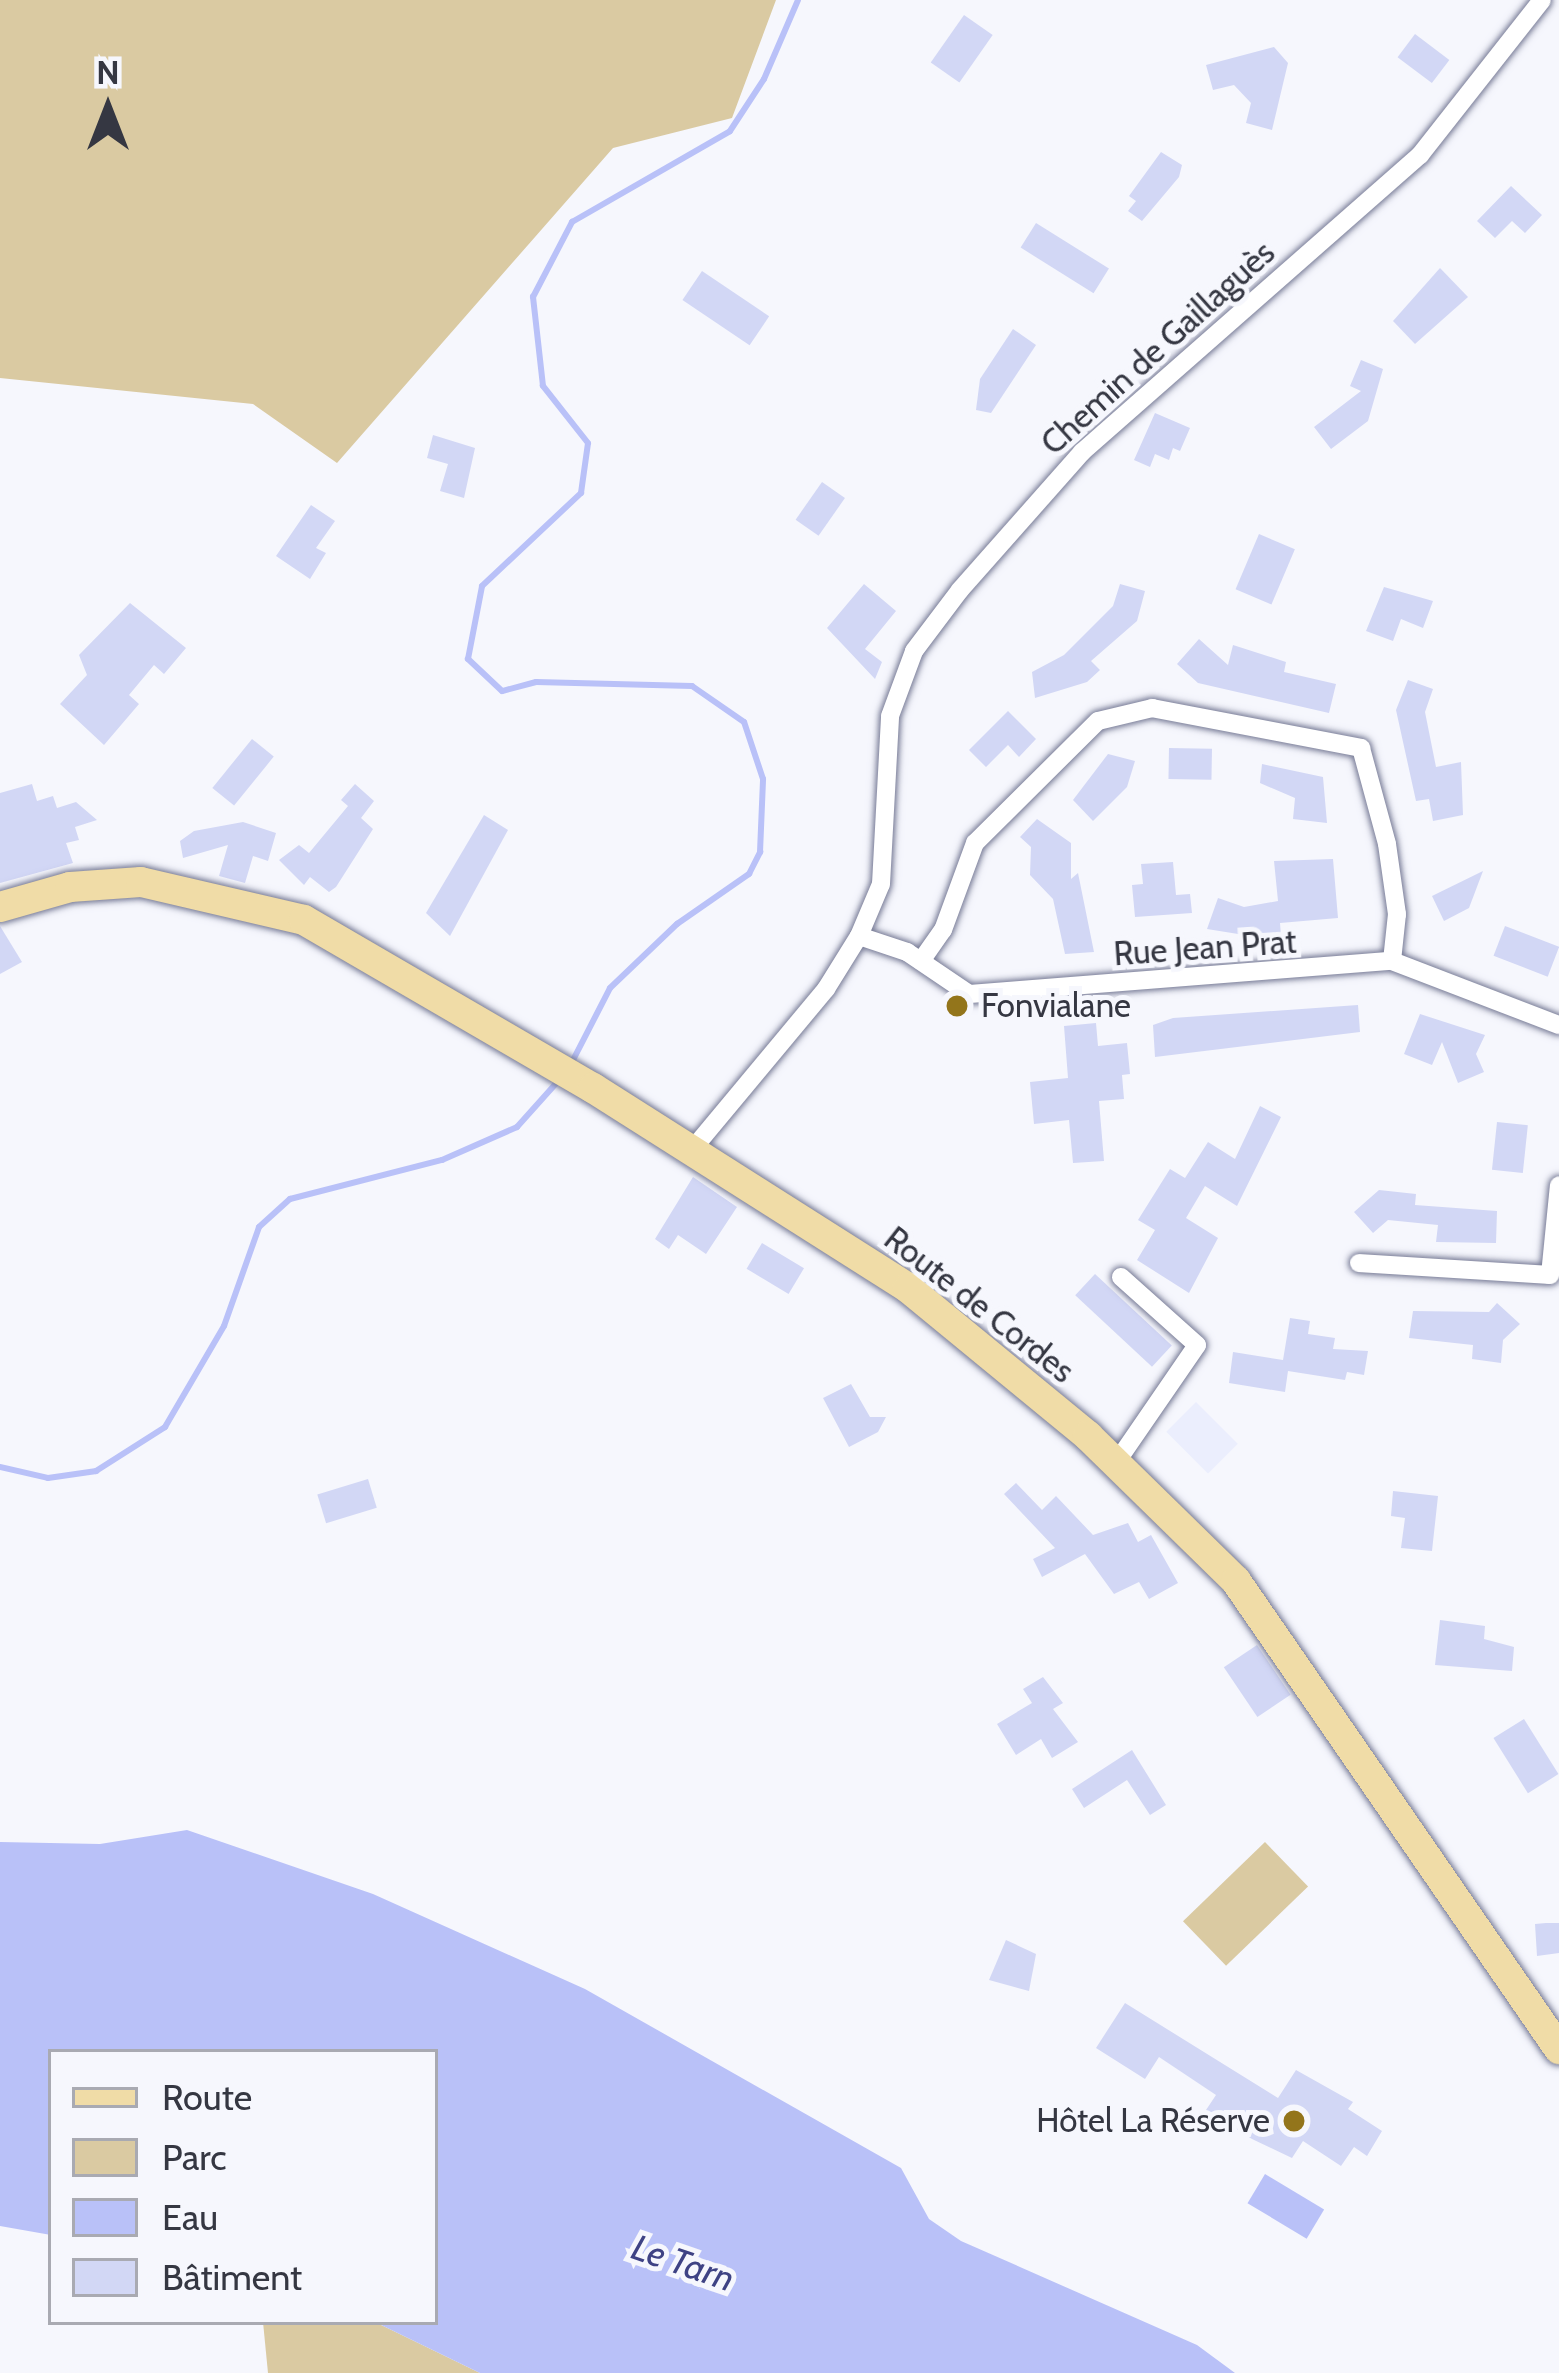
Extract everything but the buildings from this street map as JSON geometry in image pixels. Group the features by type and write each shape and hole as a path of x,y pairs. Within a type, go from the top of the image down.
{"main road":[{"name":"Route de Cordes","path":"0,907 70,887 141,882 304,920 593,1088 908,1288 1116,1463 1236,1581 1559,2049"}],"street":[{"name":"Chemin de Gaillaguès","path":"691,1150 826,989 860,936 881,884 890,716 926,636 1082,452 1420,154 1542,0"},
{"path":"921,961 943,930 975,843 1098,721 1152,708 1361,748 1387,844 1397,914 1392,961"},
{"name":"Rue Jean Prat","path":"860,936 921,961 969,994 995,997 1392,961 1559,1025"},
{"path":"1359,1263 1550,1275 1559,1185"},
{"path":"1116,1463 1197,1345 1121,1276"}],"shaded area":[{"path":"1196,1402 1238,1444 1208,1473 1166,1432"}],"green space":[{"path":"0,0 776,0 732,118 613,148 337,463 253,404 0,378"},
{"path":"1265,1842 1308,1887 1226,1966 1183,1921"},
{"path":"263,2325 381,2325 480,2373 268,2373"}],"water":[{"name":"Le Tarn","path":"187,1830 373,1894 585,1989 901,2168 929,2219 961,2241 1197,2345 1235,2373 480,2373 381,2325 438,2325 438,2049 48,2049 48,2234 0,2226 0,1842 100,1844"},
{"path":"1265,2174 1324,2210 1307,2239 1247,2203"}],"waterway":[{"path":"571,1064 610,988 677,924 749,874 760,852 763,779 744,722 692,686 536,682 502,691 468,659 482,586 581,493 588,443 543,386 533,297 572,222 730,131 764,79 798,0"},
{"path":"0,1467 48,1478 96,1471 165,1427 224,1326 259,1227 290,1199 442,1160 517,1127 560,1079"}],"place":[{"name":"Fonvialane","path":"957,1006"},
{"name":"Hôtel La Réserve","path":"1294,2121"}]}
